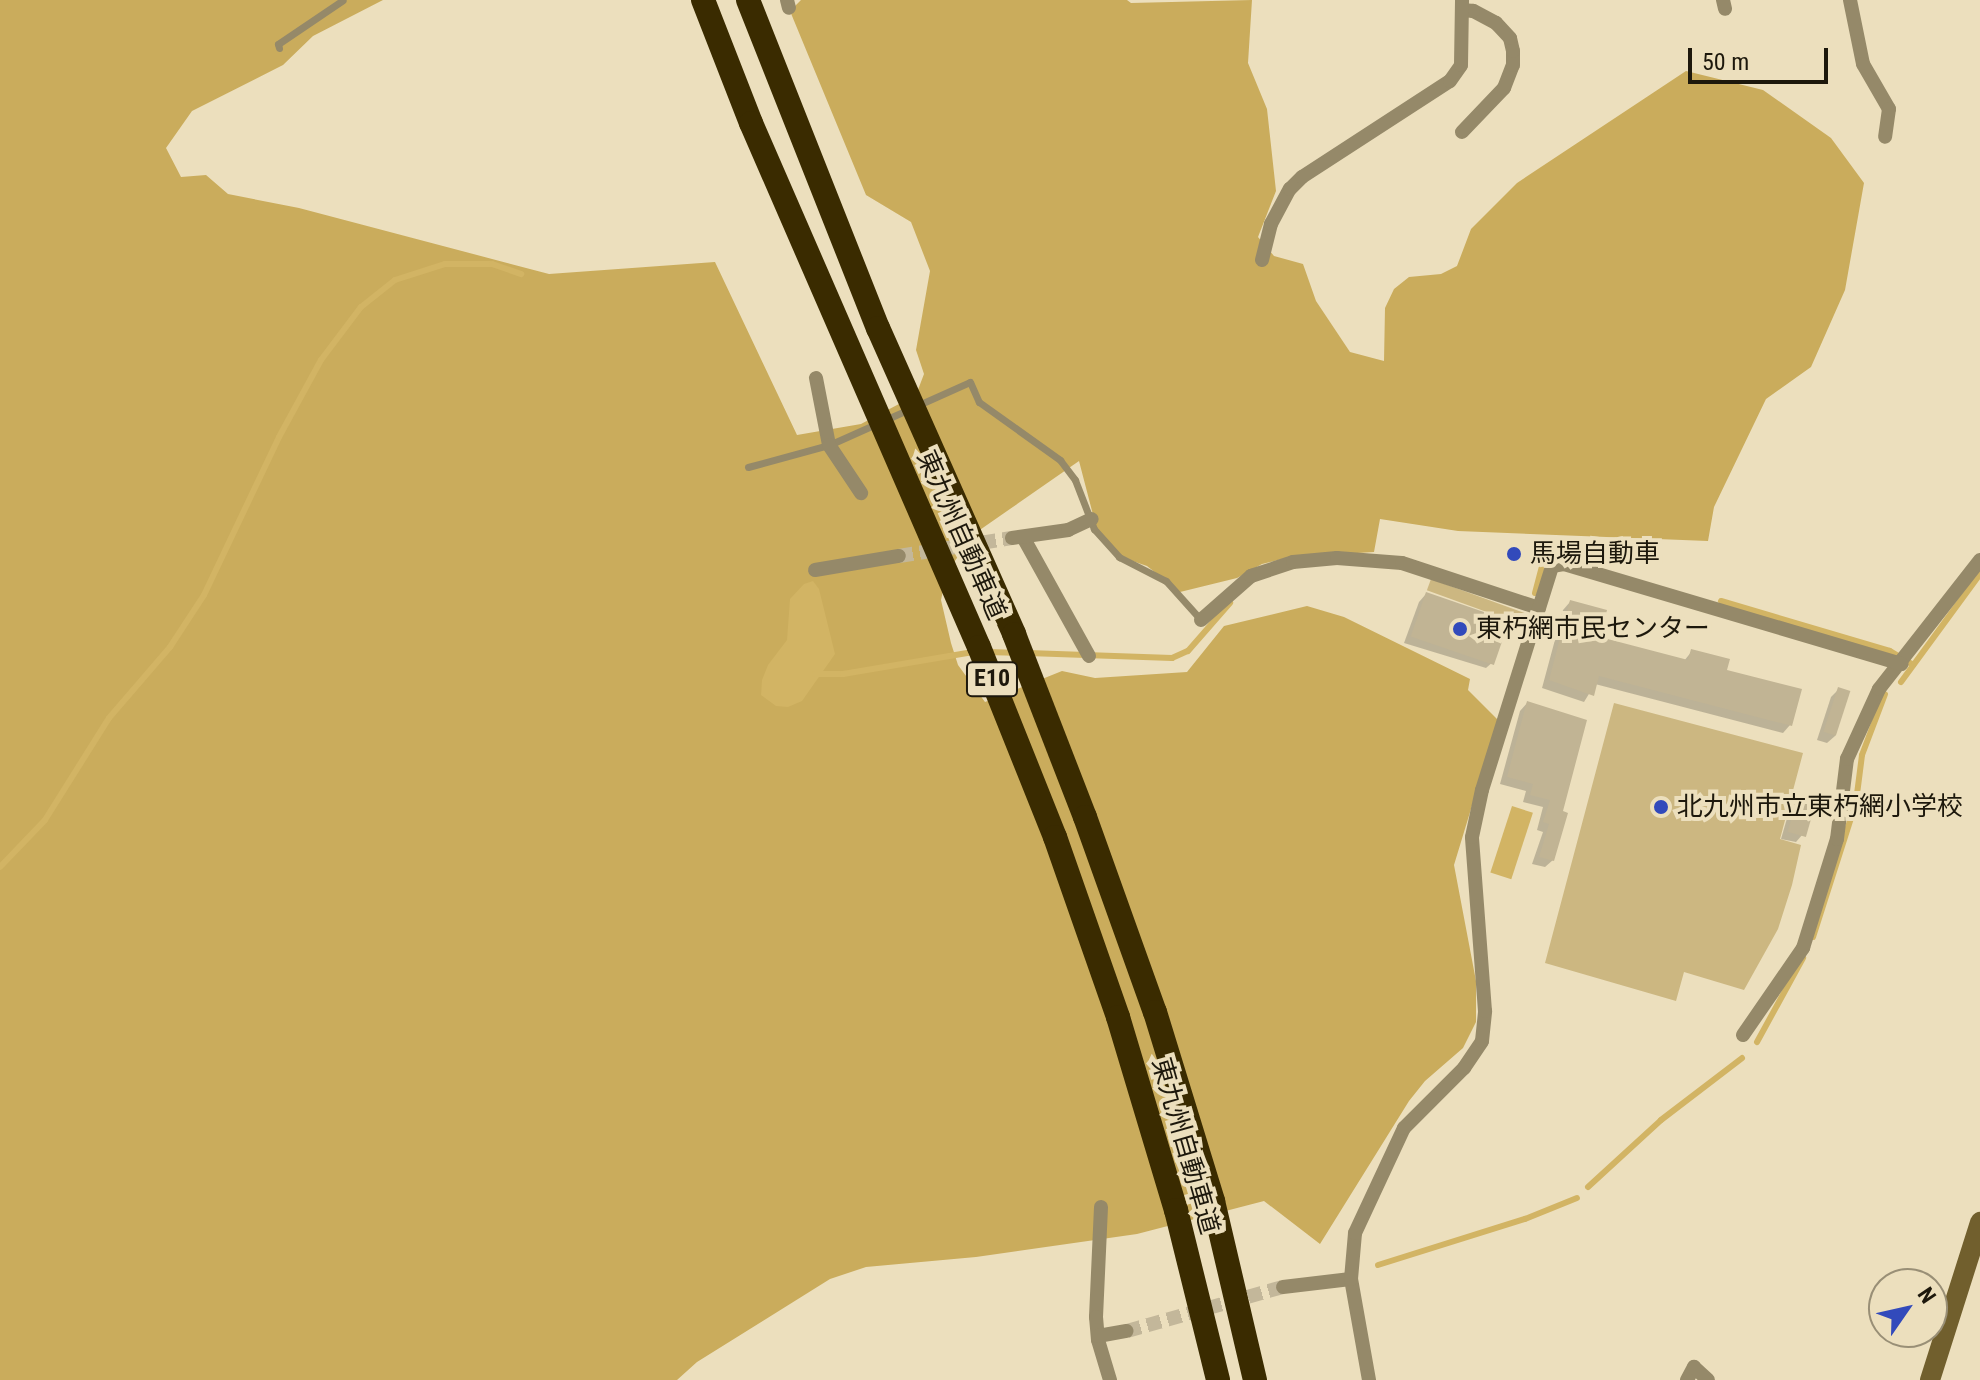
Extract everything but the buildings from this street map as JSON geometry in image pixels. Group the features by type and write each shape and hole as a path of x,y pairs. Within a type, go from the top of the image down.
{"highway":[{"name":"東九州自動車道","path":"703,0 751,123 979,647 1055,837 1118,1017 1172,1195 1218,1380"},
{"name":"東九州自動車道","path":"748,0 878,328 1014,634 1085,817 1155,1012 1213,1201 1255,1380"}],"main road":[{"path":"1930,1380 1980,1222"}],"street":[{"path":"1850,0 1863,64 1889,109 1885,137"},
{"path":"1262,260 1274,215 1296,183 1450,81 1461,65 1462,5 1496,23 1510,38 1513,65 1504,88 1462,132"},
{"path":"816,378 833,443 861,493"},
{"path":"1089,656 1018,537 1068,530 1092,519"},
{"path":"815,570 899,556"},
{"path":"1201,620 1234,588 1271,567 1337,558 1402,563 1539,608"},
{"path":"1743,1035 1803,948 1837,839 1847,759 1879,689 1980,560"},
{"path":"1369,1380 1351,1279 1355,1233 1404,1128 1464,1068 1482,1041 1485,1011 1472,837 1482,790 1552,566 1564,564 1901,664"},
{"path":"1101,1207 1096,1288 1098,1336 1110,1380"},
{"path":"1283,1287 1351,1279"},
{"path":"1098,1336 1127,1331"},
{"path":"1687,1380 1694,1367 1708,1380"}],"lane":[{"path":"279,48 278,44 343,0"},
{"path":"748,467 833,443 970,382 979,402 1060,460 1075,480 1100,538 1119,557 1166,581 1201,620"}],"shaded area":[{"path":"0,0 383,0 313,36 283,65 192,111 166,148 181,177 206,175 228,194 299,208 549,274 715,262 797,435 861,424 916,395 924,374 916,350 930,271 911,222 866,195 790,11 801,0 1127,0 1131,3 1252,0 1248,63 1267,109 1276,191 1258,237 1274,256 1303,264 1316,301 1350,352 1384,361 1385,308 1394,289 1409,277 1441,274 1457,266 1471,229 1517,183 1686,71 1763,90 1831,138 1864,183 1845,290 1811,367 1766,399 1714,507 1708,541 1458,531 1380,519 1374,552 1290,557 1262,564 1237,578 1180,592 1147,566 1121,557 1097,530 1079,461 974,534 947,572 941,600 951,643 958,665 985,702 1062,671 1095,678 1187,672 1224,626 1307,606 1344,617 1470,679 1468,690 1498,720 1454,865 1476,981 1476,1022 1463,1048 1425,1081 1409,1101 1320,1244 1264,1201 1137,1234 976,1257 866,1267 830,1279 697,1362 677,1380 0,1380"},
{"path":"1431,579 1526,614 1522,625 1427,590"},
{"path":"813,581 819,589 835,654 802,701 788,707 776,706 761,695 762,680 768,665 787,640 790,599 804,584"},
{"path":"1614,703 1803,753 1780,839 1801,845 1792,885 1778,929 1744,990 1684,972 1676,1001 1545,963"},
{"path":"1512,806 1533,813 1511,879 1490,873"}],"waterway":[{"path":"0,867 45,820 109,718 170,647 204,595 279,437 321,360 361,307 395,280 445,264 492,264 521,274"},
{"path":"1535,593 1546,551 1593,565"},
{"path":"1901,682 1980,574"},
{"path":"1721,601 1890,651 1913,665"},
{"path":"1028,653 1172,658 1188,651 1230,603"},
{"path":"815,674 843,674 973,652"},
{"path":"988,652 1013,653"},
{"path":"1813,937 1856,802 1862,755 1885,694"},
{"path":"1757,1042 1803,958"},
{"path":"1588,1187 1661,1120 1742,1058"},
{"path":"1378,1265 1525,1219 1577,1198"}],"tunnel":[{"path":"899,556 1012,538"},
{"path":"1127,1331 1283,1287"}],"place":[{"name":"馬場自動車","path":"1514,554"},
{"name":"東朽網市民センター","path":"1460,629"},
{"name":"北九州市立東朽網小学校","path":"1661,807"}]}
